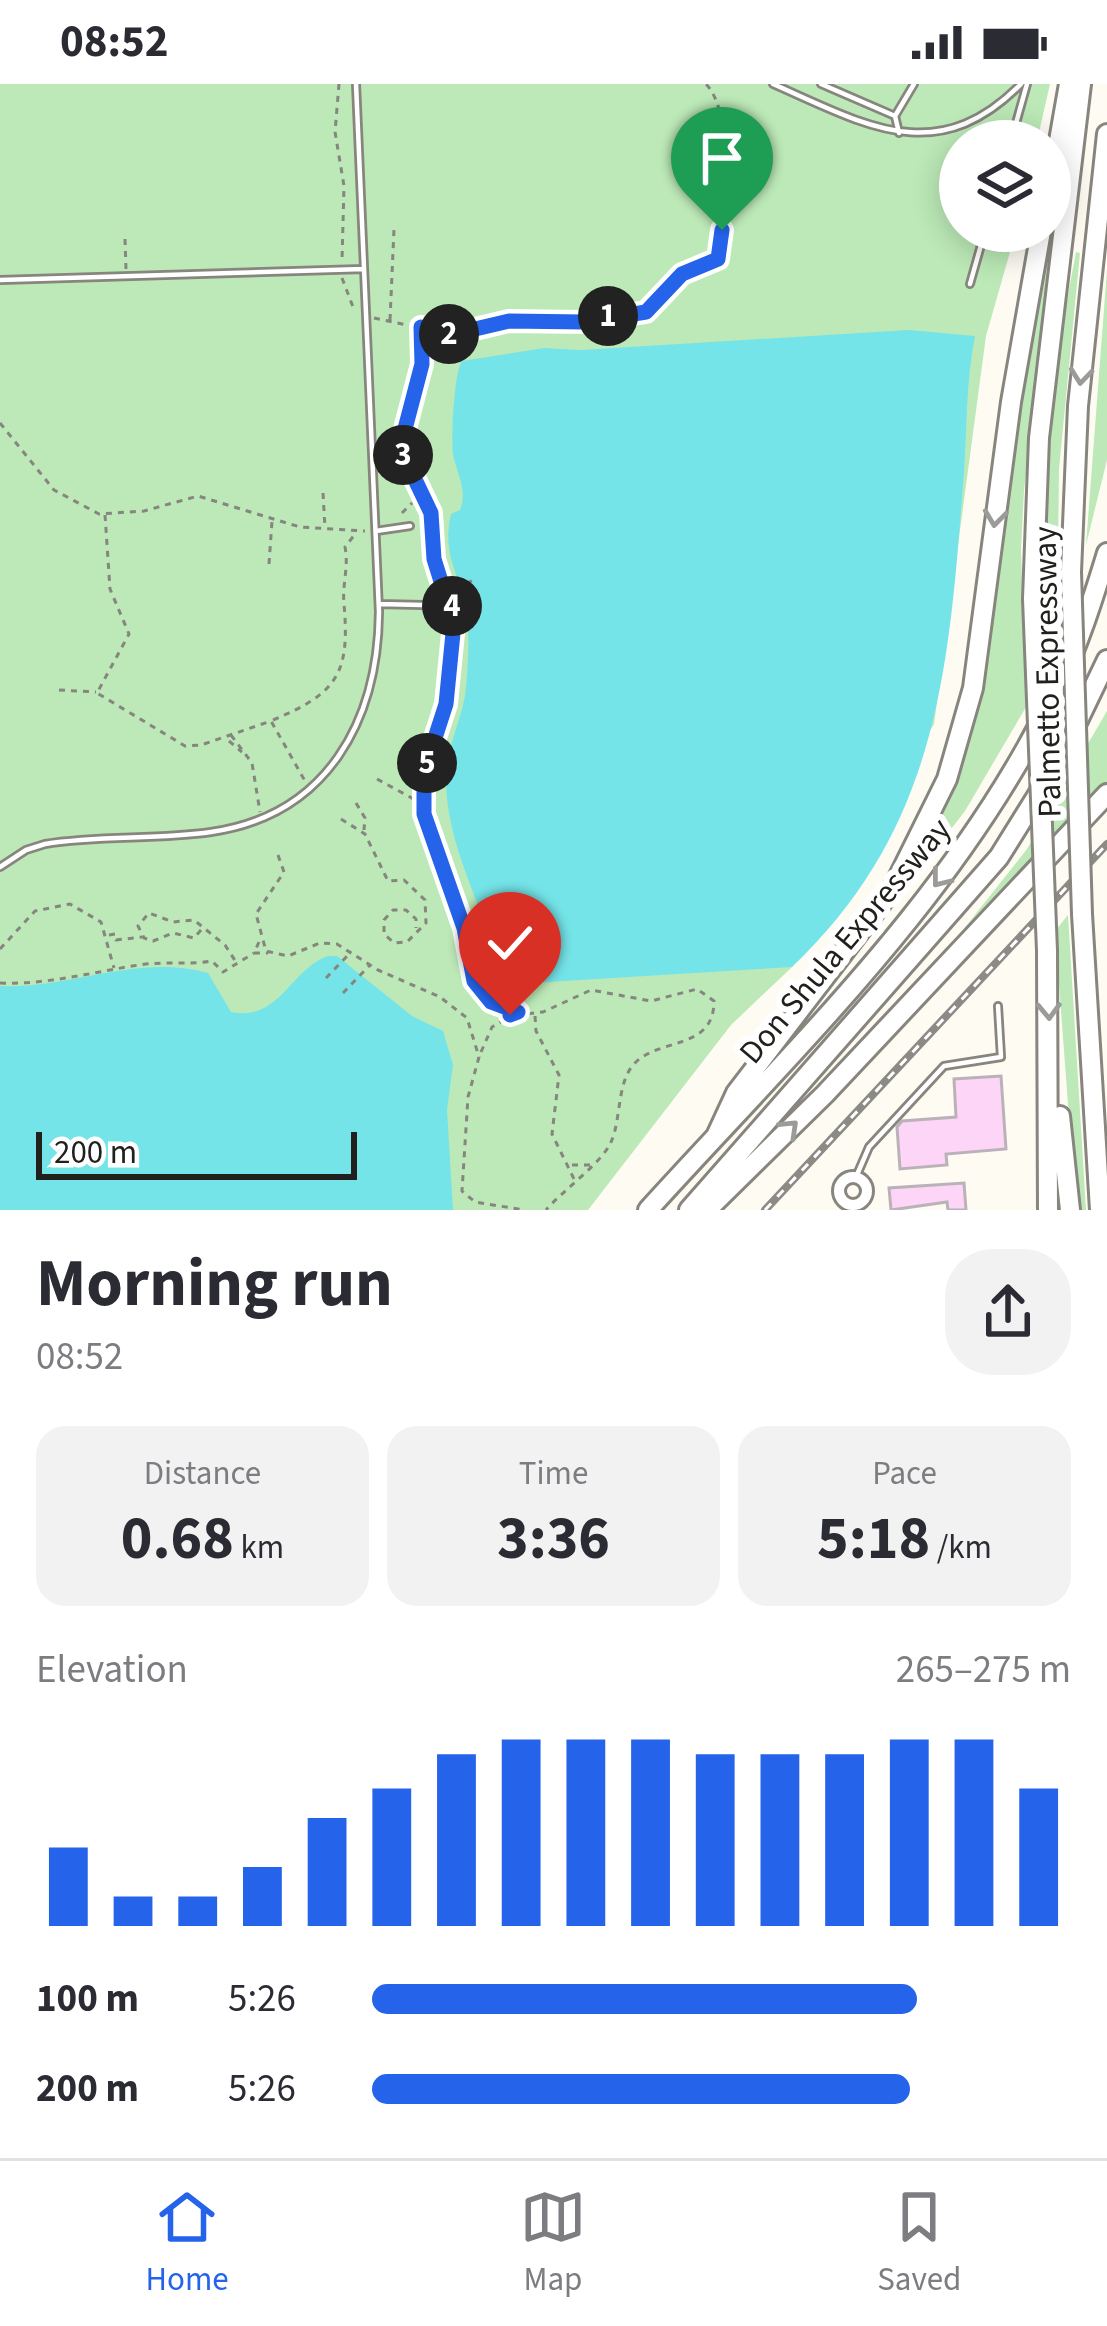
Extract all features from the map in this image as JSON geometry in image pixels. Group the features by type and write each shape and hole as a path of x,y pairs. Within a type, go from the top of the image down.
{"highway":[{"path":"1063,120 1069,84"},
{"path":"1048,1210 1050,1071 1034,599 1041,422 1081,84"},
{"name":"Palmetto Expressway","path":"1100,1210 1082,914 1071,572 1078,406 1107,134"},
{"path":"717,1133 736,1093 893,888 947,778 973,688 1011,402 1038,252"},
{"name":"Don Shula Expressway","path":"648,1210 811,1033 966,845 1055,693 1107,553"},
{"name":"Don Shula Expressway","path":"689,1210 999,857 1057,764 1107,660"},
{"path":"706,1210 825,1094 1107,794"},
{"path":"1050,1071 1059,1105 1070,1210"}],"street":[{"path":"856,1177 867,1191 857,1207 843,1202 839,1193 843,1180 856,1177"}],"lane":[{"path":"0,867 45,844 220,830 261,817 299,796 330,765 362,718 373,679 379,604 356,84"},
{"path":"773,84 898,133 937,135 995,110 1024,84"},
{"path":"821,84 895,116"},
{"path":"898,133 895,116 914,84"},
{"path":"1016,120 1024,84"},
{"path":"970,284 979,252"},
{"path":"0,280 364,269"},
{"path":"376,531 410,526"},
{"path":"379,604 422,604"},
{"path":"856,1177 869,1147 944,1066 1001,1057 998,1006"}],"path":[{"path":"339,84 335,133 344,186 342,263"},
{"path":"373,318 454,334 509,321 584,322 627,309 650,310 682,274 721,254 725,150 718,101 706,84"},
{"path":"339,93 350,93"},
{"path":"389,322 394,229"},
{"path":"125,239 126,270"},
{"path":"342,277 353,307"},
{"path":"421,327 422,364 400,440 428,506 434,559 454,623 449,687 426,767 422,803 430,842 464,928 474,981 491,1002 536,1014 596,990 651,1001 697,989 714,999 711,1019 695,1037 645,1055 633,1065 613,1137 593,1165 546,1210"},
{"path":"0,423 54,490 74,504 105,514 144,511 198,496 325,530 376,531"},
{"path":"408,466 414,453"},
{"path":"402,513 414,502 420,487"},
{"path":"323,493 325,530"},
{"path":"414,502 428,506"},
{"path":"97,693 128,634 110,589 105,514"},
{"path":"269,564 272,519"},
{"path":"59,690 77,687 97,693 180,745 232,740 271,721 326,691 341,673 347,656 345,547 357,531"},
{"path":"446,589 472,581"},
{"path":"271,721 306,782"},
{"path":"232,740 242,752"},
{"path":"232,740 254,767 259,810"},
{"path":"377,779 422,803"},
{"path":"356,803 365,818 363,832"},
{"path":"341,819 363,832 388,881 404,880 425,900 426,923 407,942 394,943 384,934 384,920 393,910 406,910 416,919 416,928"},
{"path":"268,953 260,940 256,914 284,872 278,855"},
{"path":"0,949 15,938 31,914 56,904 87,910 107,935 114,970"},
{"path":"143,937 139,922 149,913 173,922 194,920 225,945 237,964"},
{"path":"107,935 116,934 116,940 143,937 153,941 175,933 192,939 201,930"},
{"path":"0,983 44,982 166,962 199,966 210,960 223,972 254,953 260,940"},
{"path":"254,953 288,956 325,942 350,952 460,1011 474,1031 479,1057"},
{"path":"326,978 350,952"},
{"path":"343,993 369,965"},
{"path":"518,1012 495,1024 479,1057 468,1096 462,1191 475,1202 524,1210"},
{"path":"536,1014 536,1031 560,1076 552,1134 571,1164 574,1180"},
{"path":"571,1164 593,1165"}],"green space":[{"path":"0,84 1050,84 1042,120 939,120 939,252 1010,252 986,336 934,724 792,967 731,1025 588,1210 0,1210"},
{"path":"1051,252 1024,491 1026,707 965,811 893,904 951,786"},
{"path":"1076,252 1080,253 1059,469 1057,634 1045,663 1049,457"},
{"path":"1107,270 1107,460 1086,545"},
{"path":"1107,711 1107,785 925,978 1027,849"},
{"path":"1068,915 1086,1210 1076,1210 1055,931"}],"water":[{"path":"909,330 975,336 952,611 942,676 908,799 880,857 842,913 792,967 515,984 495,960 460,855 447,798 447,768 465,696 468,659 466,607 448,531 451,514 460,510 463,496 452,446 462,361 544,348 581,350"},
{"path":"328,956 337,956 412,1016 443,1031 453,1065 447,1110 453,1210 0,1210 0,986 130,969 182,968 208,973 231,1012 248,1013 273,1002"}],"building":[{"path":"1001,1076 1006,1149 946,1154 947,1165 900,1169 897,1127 902,1121 956,1117 954,1079"},
{"path":"964,1183 966,1210 948,1210 947,1202 891,1210 889,1188"}],"railway":[{"path":"765,1210 1107,844"}],"route":[{"path":"510,1015 518,1012 491,1002 474,981 464,928 432,848 424,814 424,772 446,704 454,623 434,559 431,513 400,448 422,364 421,327 454,334 509,321 584,322 646,312 682,274 718,259 722,230"}]}
